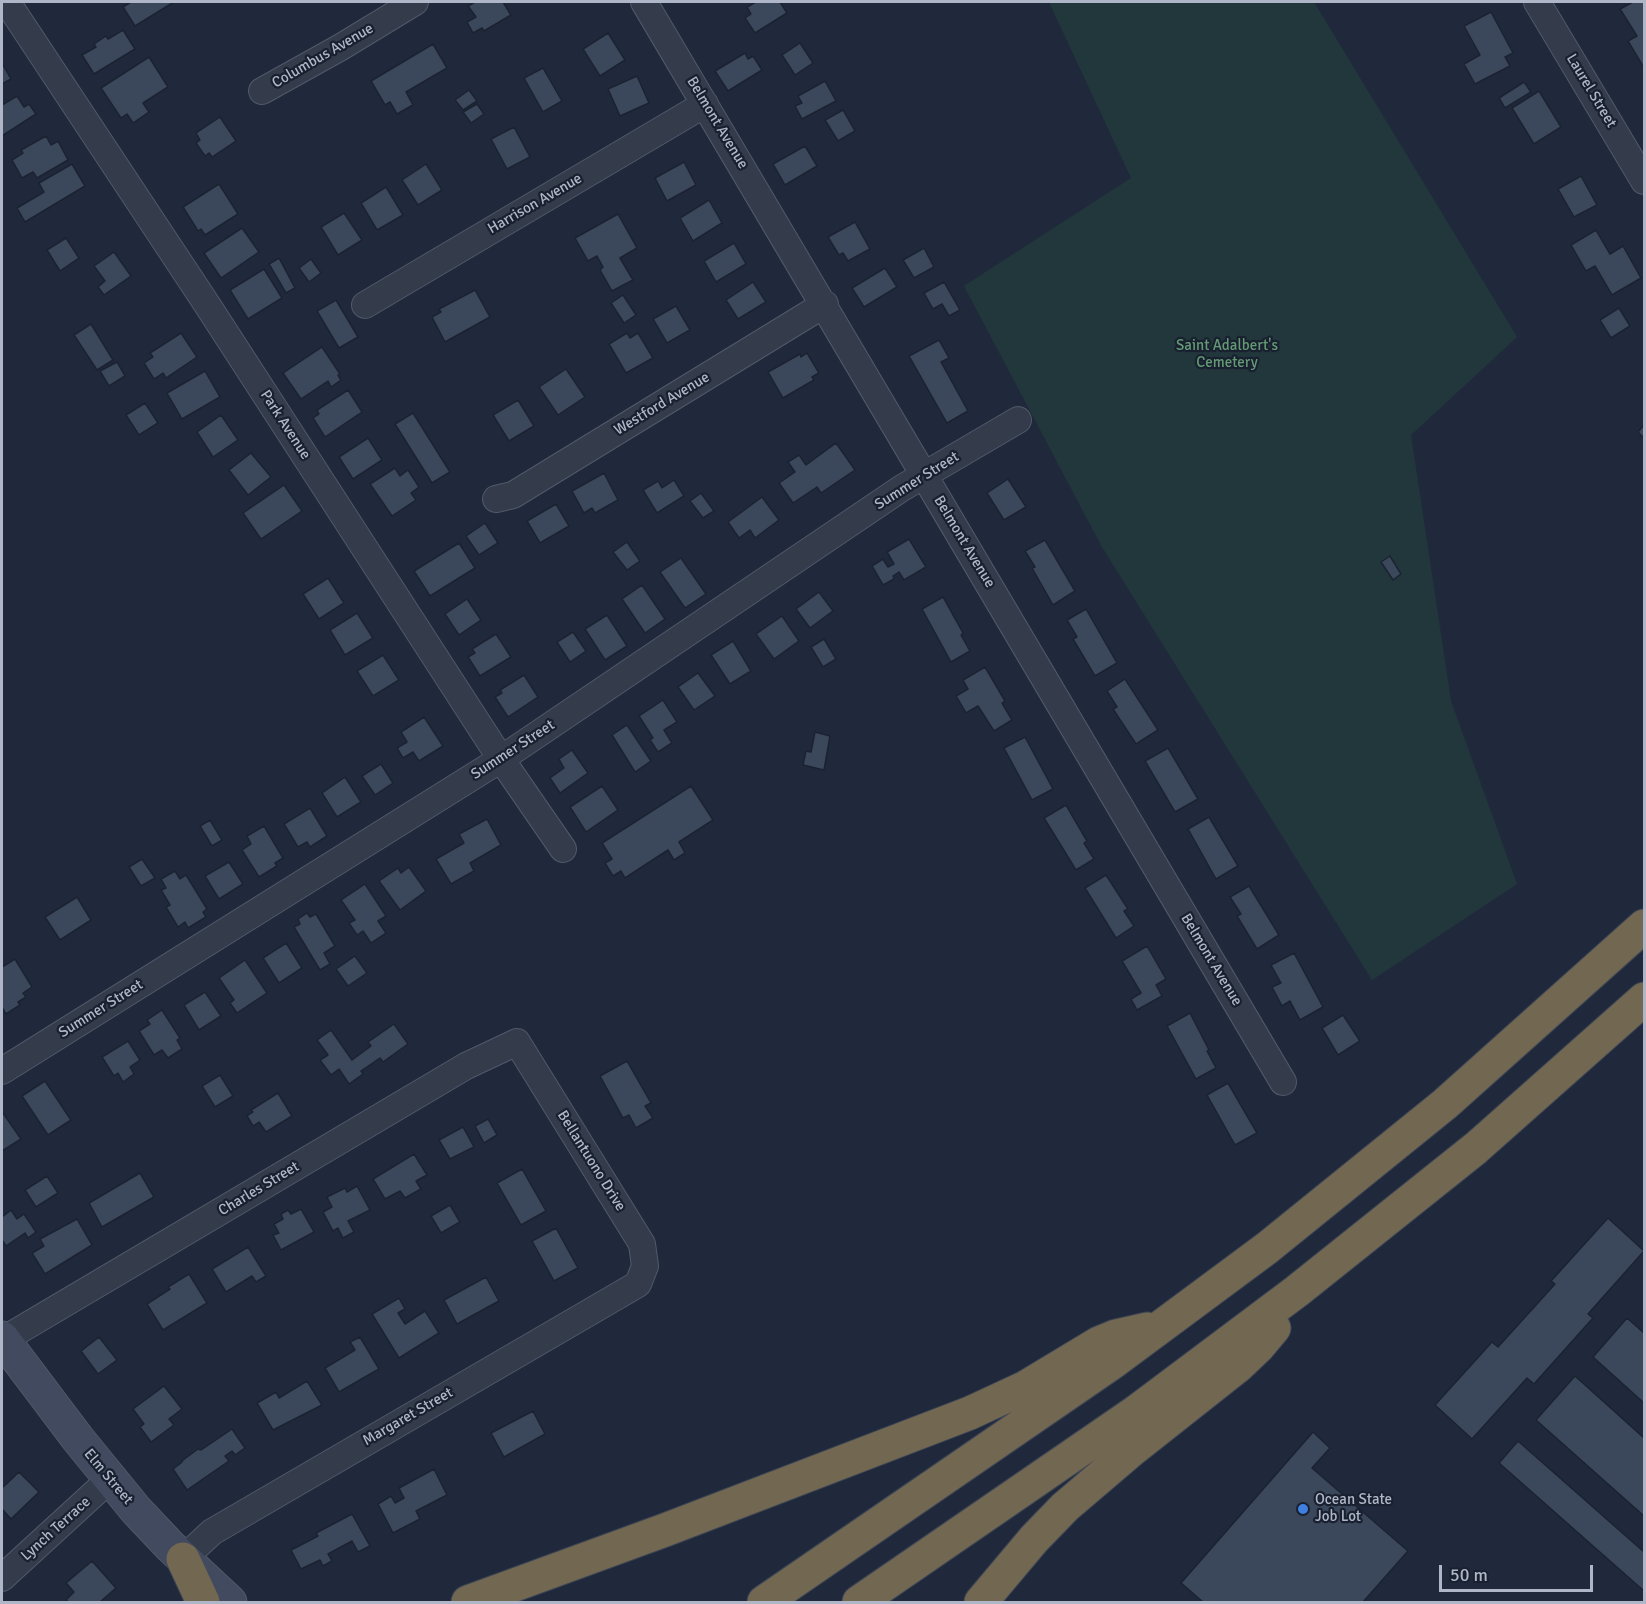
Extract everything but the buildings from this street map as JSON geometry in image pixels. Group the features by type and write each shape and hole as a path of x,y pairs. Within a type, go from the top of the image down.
{"highway":[{"path":"764,1602 1029,1421 1276,1241 1402,1141 1644,926"},
{"path":"859,1602 1137,1412 1297,1291 1476,1148 1644,999"},
{"path":"981,1602 1034,1539 1084,1490 1247,1358 1272,1330 1297,1291"},
{"path":"468,1602 665,1530 970,1413 1026,1387 1107,1339 1130,1332 1161,1327"},
{"path":"183,1559 203,1602"}],"main road":[{"name":"Elm Street","path":"2,1339 78,1439 147,1522 230,1602"}],"street":[{"name":"Park Avenue","path":"7,2 208,306 501,759 563,849"},
{"name":"Columbus Avenue","path":"262,91 415,2"},
{"name":"Belmont Avenue","path":"645,2 1283,1083"},
{"name":"Laurel Street","path":"1537,2 1644,181"},
{"name":"Harrison Avenue","path":"364,305 705,104"},
{"name":"Westford Avenue","path":"496,499 513,495 825,304"},
{"name":"Summer Street","path":"2,1071 501,759 902,488 1018,420"},
{"name":"Bellantuono Drive","path":"518,1042 642,1244 645,1266 638,1284"},
{"name":"Charles Street","path":"2,1339 466,1066 518,1042"},
{"name":"Margaret Street","path":"183,1559 212,1532 638,1284"},
{"name":"Lynch Terrace","path":"2,1578 110,1479"}],"green space":[{"name":"Saint Adalbert's Cemetery","path":"1049,2 1314,2 1517,337 1411,435 1451,701 1517,884 1372,980 1102,547 964,286 1131,178"}],"place":[{"name":"Ocean State Job Lot","path":"1303,1509"}]}
